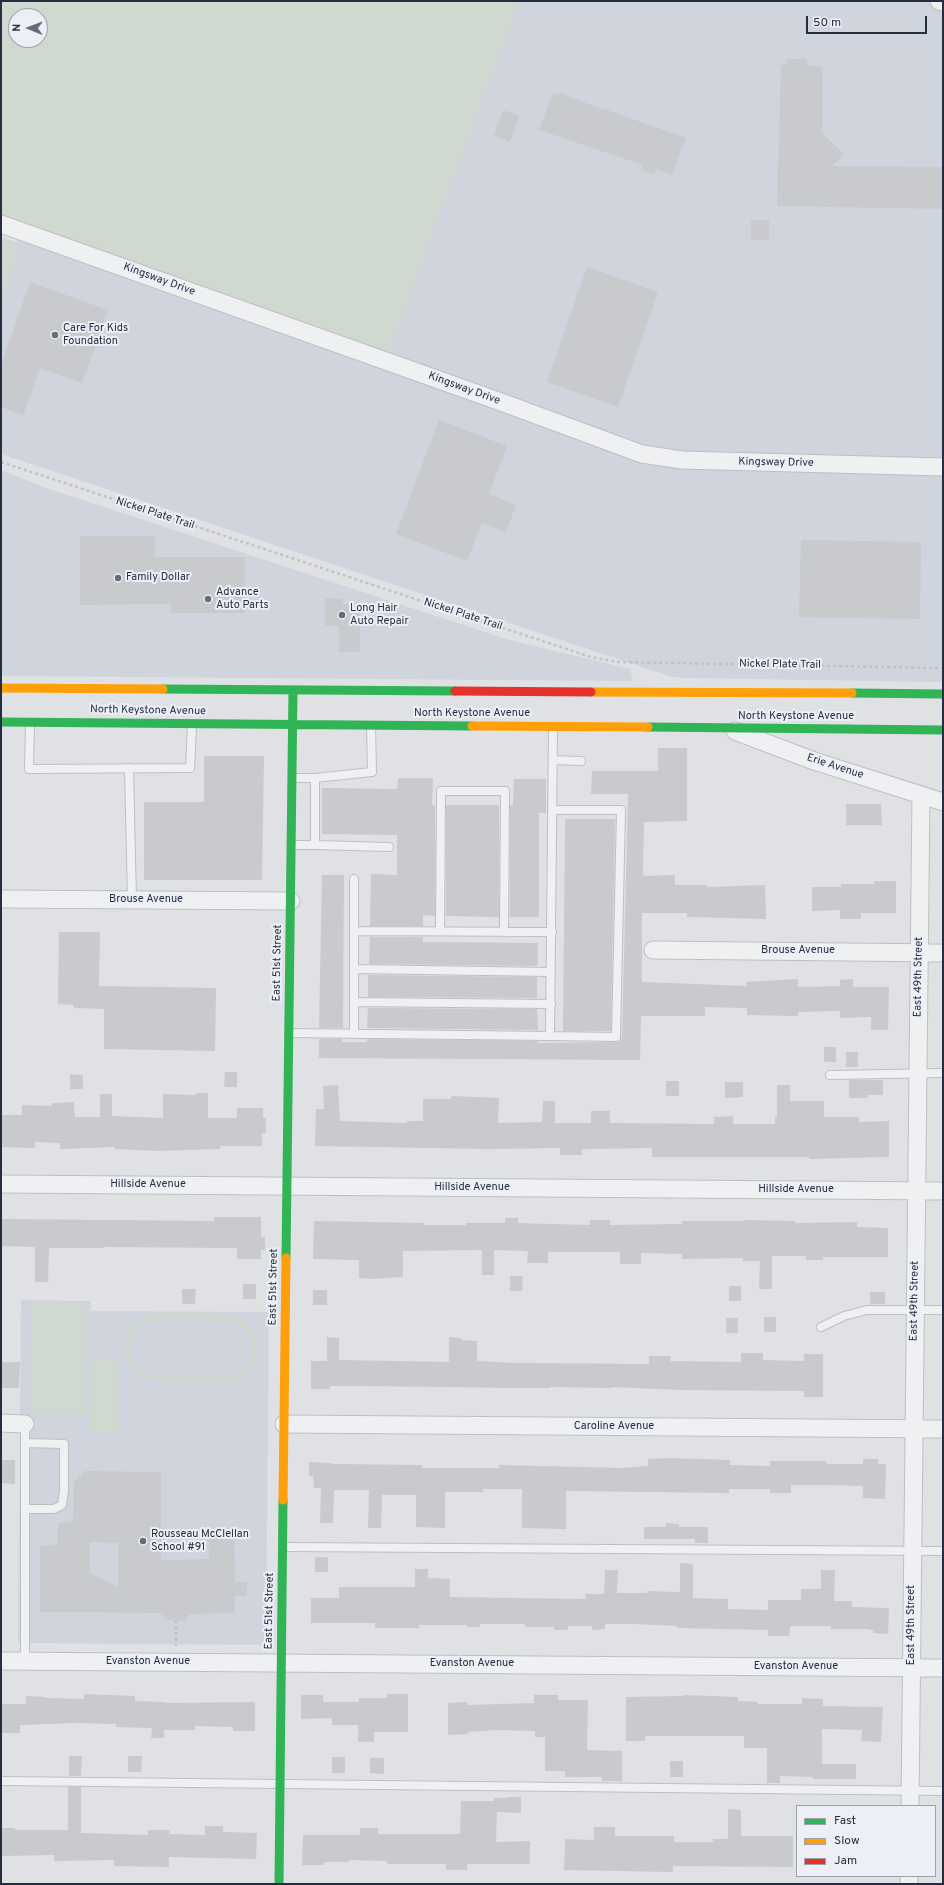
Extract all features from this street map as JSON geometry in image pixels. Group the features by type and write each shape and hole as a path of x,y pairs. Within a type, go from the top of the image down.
{"main road":[{"name":"North Keystone Avenue","path":"1,688 943,694"},
{"name":"East 51st Street","path":"279,1884 293,690"},
{"name":"North Keystone Avenue","path":"1,722 943,730"}],"street":[{"path":"939,1 943,2"},
{"name":"Kingsway Drive","path":"1,224 648,455 682,460 943,467"},
{"name":"Erie Avenue","path":"727,728 814,761 943,802"},
{"name":"East 49th Street","path":"910,1798 920,795"},
{"name":"Brouse Avenue","path":"1,900 291,901"},
{"name":"Brouse Avenue","path":"653,950 943,953"},
{"name":"Hillside Avenue","path":"1,1184 943,1191"},
{"path":"1,1423 25,1424"},
{"name":"Caroline Avenue","path":"284,1424 943,1429"},
{"name":"Evanston Avenue","path":"1,1661 943,1668"}],"lane":[{"path":"30,722 29,769 190,768 192,723"},
{"path":"292,778 315,778 372,772 371,725"},
{"path":"550,1036 553,726"},
{"path":"553,760 581,761"},
{"path":"129,768 132,900"},
{"path":"315,778 315,845"},
{"path":"440,931 441,791 505,791 504,932"},
{"path":"289,1033 616,1037 620,810 553,810"},
{"path":"292,846 315,845 388,847"},
{"path":"354,879 354,1034"},
{"path":"354,931 552,932"},
{"path":"354,969 551,972"},
{"path":"354,1002 551,1004"},
{"path":"830,1075 943,1073"},
{"path":"821,1326 844,1316 867,1310 943,1310"},
{"path":"25,1424 25,1661"},
{"path":"26,1443 64,1444 64,1491 62,1505 54,1509 26,1509"},
{"path":"283,1546 943,1551"},
{"path":"1,1781 280,1784 910,1798 943,1791"}],"path":[{"name":"Nickel Plate Trail","path":"1,462 590,657 617,662 943,668"},
{"path":"176,1620 176,1649"}],"shaded area":[{"path":"1,1 519,1 388,352 1,214"},
{"path":"519,1 943,1 943,682 684,678 669,676 1,454 1,302 16,259 16,242 25,222 388,352"},
{"path":"1,237 17,243 16,259 1,302"},
{"path":"1,470 49,489 506,639 630,669 633,681 1,676"},
{"name":"Rousseau McClellan School #91","path":"21,1300 91,1301 91,1311 269,1312 266,1645 18,1643"},
{"path":"32,1302 86,1303 85,1414 31,1414"},
{"path":"151,1314 210,1314 233,1317 241,1320 252,1331 255,1339 256,1356 253,1364 249,1372 243,1377 229,1381 171,1382 143,1376 133,1370 126,1359 125,1344 128,1333 133,1325","holes":["210,1319 229,1321 236,1324 244,1329 249,1336 251,1345 251,1353 244,1369 237,1374 228,1377 198,1378 155,1376 142,1371 133,1359 130,1344 131,1337 134,1330 139,1325 152,1320"]},
{"path":"90,1358 119,1359 118,1433 89,1432"}],"building":[{"path":"787,59 807,59 807,66 822,66 822,133 844,154 832,166 943,167 943,209 777,206 781,65 787,65"},
{"path":"553,93 559,95 560,93 686,138 672,175 656,169 654,175 641,170 643,165 539,130"},
{"path":"503,110 519,116 510,142 494,136"},
{"path":"751,220 769,220 769,240 751,240"},
{"path":"587,267 658,292 618,407 547,382"},
{"name":"Care For Kids Foundation","path":"30,282 108,310 82,383 40,368 23,415 1,407 1,365"},
{"path":"439,420 507,446 489,494 516,505 506,532 482,523 467,561 396,534"},
{"path":"80,536 155,536 155,557 245,557 245,613 171,613 171,604 80,605"},
{"path":"801,540 921,542 920,619 799,617"},
{"name":"Long Hair Auto Repair","path":"325,598 343,599 343,604 360,604 360,652 339,652 339,626 325,626"},
{"path":"658,748 687,748 687,821 644,822 643,876 675,875 675,885 707,885 707,887 765,885 766,919 687,917 687,913 642,913 642,982 747,986 746,982 798,979 798,987 840,986 840,980 853,979 853,987 889,987 888,1030 871,1030 871,1017 840,1018 840,1011 798,1012 798,1016 747,1015 747,1008 705,1007 705,1016 641,1016 640,1060 319,1058 319,1039 342,1039 342,1042 367,1042 367,1039 538,1041 538,1043 619,1042 622,1037 628,794 591,794 592,771 658,771"},
{"path":"204,756 264,756 262,880 144,880 144,802 204,802"},
{"path":"398,778 433,778 432,805 435,805 435,916 423,915 423,926 370,926 371,874 397,875 397,835 322,834 322,788 397,789"},
{"path":"514,779 546,779 546,813 539,813 539,917 510,917 510,805 513,805"},
{"path":"846,804 881,804 882,825 846,825"},
{"path":"446,805 499,805 499,917 446,916"},
{"path":"565,819 615,819 611,1031 563,1031"},
{"path":"322,875 344,875 343,1028 319,1028"},
{"path":"874,881 896,881 896,913 861,913 861,919 840,919 840,910 812,911 812,887 841,887 841,884 874,884"},
{"path":"59,932 100,932 99,986 216,988 215,1051 104,1049 104,1009 74,1008 73,1005 58,1004"},
{"path":"370,937 423,937 423,942 538,943 538,962 537,966 369,964"},
{"path":"368,975 537,977 537,998 368,997"},
{"path":"368,1008 537,1009 538,1030 367,1028"},
{"path":"824,1047 836,1047 836,1062 824,1062"},
{"path":"846,1052 858,1052 858,1067 846,1067"},
{"path":"225,1072 237,1072 237,1087 224,1087"},
{"path":"70,1074 83,1075 83,1089 70,1089"},
{"path":"849,1080 883,1080 883,1095 867,1095 868,1098 849,1098"},
{"path":"666,1081 679,1081 679,1096 666,1096"},
{"path":"725,1082 743,1082 743,1097 725,1098"},
{"path":"338,1085 340,1121 407,1123 407,1121 423,1121 423,1099 451,1099 451,1096 499,1098 498,1123 542,1122 543,1101 555,1101 555,1123 591,1123 591,1111 610,1111 610,1123 714,1124 714,1117 733,1116 733,1124 775,1124 775,1117 777,1117 777,1085 790,1085 790,1101 824,1101 824,1117 859,1117 859,1122 889,1121 889,1157 809,1159 809,1157 652,1157 652,1148 582,1149 582,1155 560,1155 560,1148 488,1149 315,1146 316,1109 324,1109 323,1086"},
{"path":"196,1093 208,1093 208,1118 237,1118 237,1108 263,1108 263,1118 266,1118 266,1133 262,1133 262,1146 220,1146 220,1149 157,1151 115,1149 115,1147 60,1149 60,1143 35,1142 35,1148 1,1147 1,1115 22,1115 22,1105 52,1106 52,1103 74,1102 75,1117 100,1117 100,1094 112,1094 112,1116 163,1118 163,1094 196,1095"},
{"path":"214,1217 261,1217 261,1237 265,1237 265,1250 261,1250 261,1259 237,1259 237,1248 49,1248 48,1282 35,1282 35,1247 1,1246 1,1219 214,1221"},
{"path":"505,1218 518,1218 518,1223 590,1225 590,1220 610,1220 610,1225 682,1224 682,1221 743,1220 795,1221 795,1223 857,1222 857,1227 888,1228 888,1257 823,1257 823,1260 806,1260 806,1256 772,1256 772,1289 759,1289 760,1261 743,1261 743,1258 682,1259 682,1254 641,1253 641,1264 620,1264 620,1252 548,1252 548,1263 527,1263 528,1251 494,1250 494,1275 482,1275 482,1250 403,1251 403,1277 372,1279 359,1278 359,1260 313,1259 314,1221 466,1225 466,1223 505,1223"},
{"path":"510,1276 523,1276 522,1291 510,1291"},
{"path":"243,1284 256,1284 256,1299 243,1299"},
{"path":"729,1286 741,1286 741,1301 729,1301"},
{"path":"182,1289 196,1289 195,1304 182,1304"},
{"path":"313,1290 327,1290 327,1305 313,1305"},
{"path":"870,1292 885,1292 885,1304 870,1304"},
{"path":"764,1317 776,1317 776,1332 764,1332"},
{"path":"726,1318 738,1318 738,1333 726,1333"},
{"path":"327,1337 339,1338 339,1360 449,1362 449,1337 461,1338 461,1340 477,1341 477,1361 517,1363 649,1364 649,1356 671,1356 670,1361 741,1362 741,1353 763,1353 763,1360 804,1361 804,1354 823,1354 823,1397 804,1397 804,1391 680,1390 612,1387 517,1388 330,1386 330,1389 311,1389 311,1361 327,1361"},
{"path":"1,1362 20,1362 19,1388 1,1388"},
{"path":"668,1458 730,1460 730,1465 770,1466 770,1461 826,1461 826,1464 863,1464 863,1459 878,1459 878,1464 886,1464 885,1499 863,1498 863,1486 832,1485 791,1485 791,1493 770,1493 770,1489 729,1489 729,1493 566,1491 566,1529 522,1528 522,1489 483,1489 483,1492 445,1492 445,1528 416,1527 416,1495 382,1495 381,1528 368,1528 369,1490 334,1490 333,1523 320,1523 321,1488 314,1488 313,1476 309,1476 309,1462 332,1464 422,1465 422,1468 499,1468 499,1465 623,1468 648,1466 648,1459"},
{"path":"1,1460 15,1460 15,1484 1,1483"},
{"path":"85,1471 161,1472 161,1560 209,1559 208,1533 234,1532 235,1582 247,1582 247,1596 235,1596 234,1613 190,1614 185,1621 167,1620 160,1613 40,1612 40,1546 58,1545 58,1523 73,1522 74,1482","holes":["90,1542 118,1543 118,1587 90,1573"]},
{"path":"666,1523 679,1524 679,1527 708,1527 708,1543 695,1543 695,1539 644,1539 644,1527 666,1527"},
{"path":"315,1557 328,1557 328,1572 315,1572"},
{"path":"680,1563 693,1564 693,1598 728,1599 728,1609 768,1610 768,1600 801,1600 801,1589 821,1589 821,1570 835,1570 834,1601 852,1601 852,1607 889,1608 888,1634 873,1633 873,1630 864,1629 831,1629 831,1626 790,1626 789,1636 768,1636 768,1630 677,1628 677,1626 633,1624 605,1624 605,1629 592,1630 592,1626 568,1626 568,1630 554,1630 554,1627 525,1627 525,1624 480,1624 480,1627 467,1627 467,1625 419,1625 419,1628 375,1628 375,1623 311,1623 311,1598 339,1598 339,1587 415,1587 415,1569 428,1569 428,1578 450,1579 450,1597 586,1599 585,1594 604,1594 605,1570 618,1570 617,1593 647,1593 647,1591 680,1592"},
{"path":"84,1694 135,1696 135,1701 165,1703 255,1702 255,1731 233,1731 233,1727 195,1726 195,1730 164,1730 164,1738 151,1738 152,1728 116,1727 116,1724 76,1723 20,1725 20,1733 1,1733 1,1704 26,1704 26,1696 84,1699"},
{"path":"387,1694 408,1694 408,1732 374,1732 374,1742 358,1742 358,1725 332,1725 332,1718 301,1719 301,1695 323,1695 323,1702 359,1702 359,1698 387,1698"},
{"path":"534,1695 558,1695 558,1700 588,1700 587,1750 622,1751 622,1781 602,1781 602,1777 565,1777 565,1771 545,1771 545,1737 535,1737 535,1731 497,1730 448,1735 448,1703 467,1702 467,1705 534,1703"},
{"path":"683,1695 738,1697 738,1701 758,1702 758,1704 802,1704 802,1698 823,1699 823,1706 883,1707 881,1742 861,1741 862,1730 822,1729 822,1764 856,1764 856,1779 813,1779 813,1777 780,1776 780,1783 767,1783 767,1748 744,1748 744,1736 645,1736 645,1741 626,1741 626,1697"},
{"path":"69,1756 82,1756 81,1776 69,1776"},
{"path":"128,1756 142,1756 141,1772 128,1772"},
{"path":"332,1757 345,1757 345,1773 332,1773"},
{"path":"370,1758 384,1758 384,1774 370,1773"},
{"path":"670,1761 683,1761 683,1777 670,1777"},
{"path":"68,1787 81,1787 81,1833 148,1835 148,1830 170,1830 169,1834 205,1835 205,1826 223,1826 223,1832 257,1833 256,1859 169,1857 169,1867 114,1866 114,1860 54,1861 54,1855 1,1856 1,1828 15,1828 15,1830 68,1830"},
{"path":"521,1797 521,1813 497,1812 496,1842 530,1841 530,1864 467,1864 467,1870 446,1870 446,1864 387,1864 387,1861 349,1860 349,1862 324,1862 324,1865 302,1865 303,1835 360,1835 360,1828 378,1828 378,1834 460,1834 461,1801 494,1801 494,1798"},
{"path":"728,1809 741,1810 741,1836 793,1836 793,1867 673,1866 673,1872 564,1870 565,1839 594,1840 594,1827 615,1827 615,1836 674,1836 674,1842 713,1842 713,1839 728,1839"}],"traffic: fast":[{"path":"163,689 455,691"},
{"path":"286,1258 293,690"},
{"path":"852,693 943,694"},
{"path":"1,722 472,726"},
{"path":"648,727 943,730"},
{"path":"279,1884 283,1500"}],"traffic: slow":[{"path":"1,688 163,689"},
{"path":"591,692 852,693"},
{"path":"472,726 648,727"},
{"path":"283,1500 286,1258"}],"traffic: jam":[{"path":"455,691 591,692"}],"place":[{"name":"Care For Kids Foundation","path":"55,335"},
{"name":"Family Dollar","path":"118,578"},
{"name":"Advance Auto Parts","path":"208,599"},
{"name":"Long Hair Auto Repair","path":"342,615"},
{"name":"Rousseau McClellan School #91","path":"143,1541"}]}
